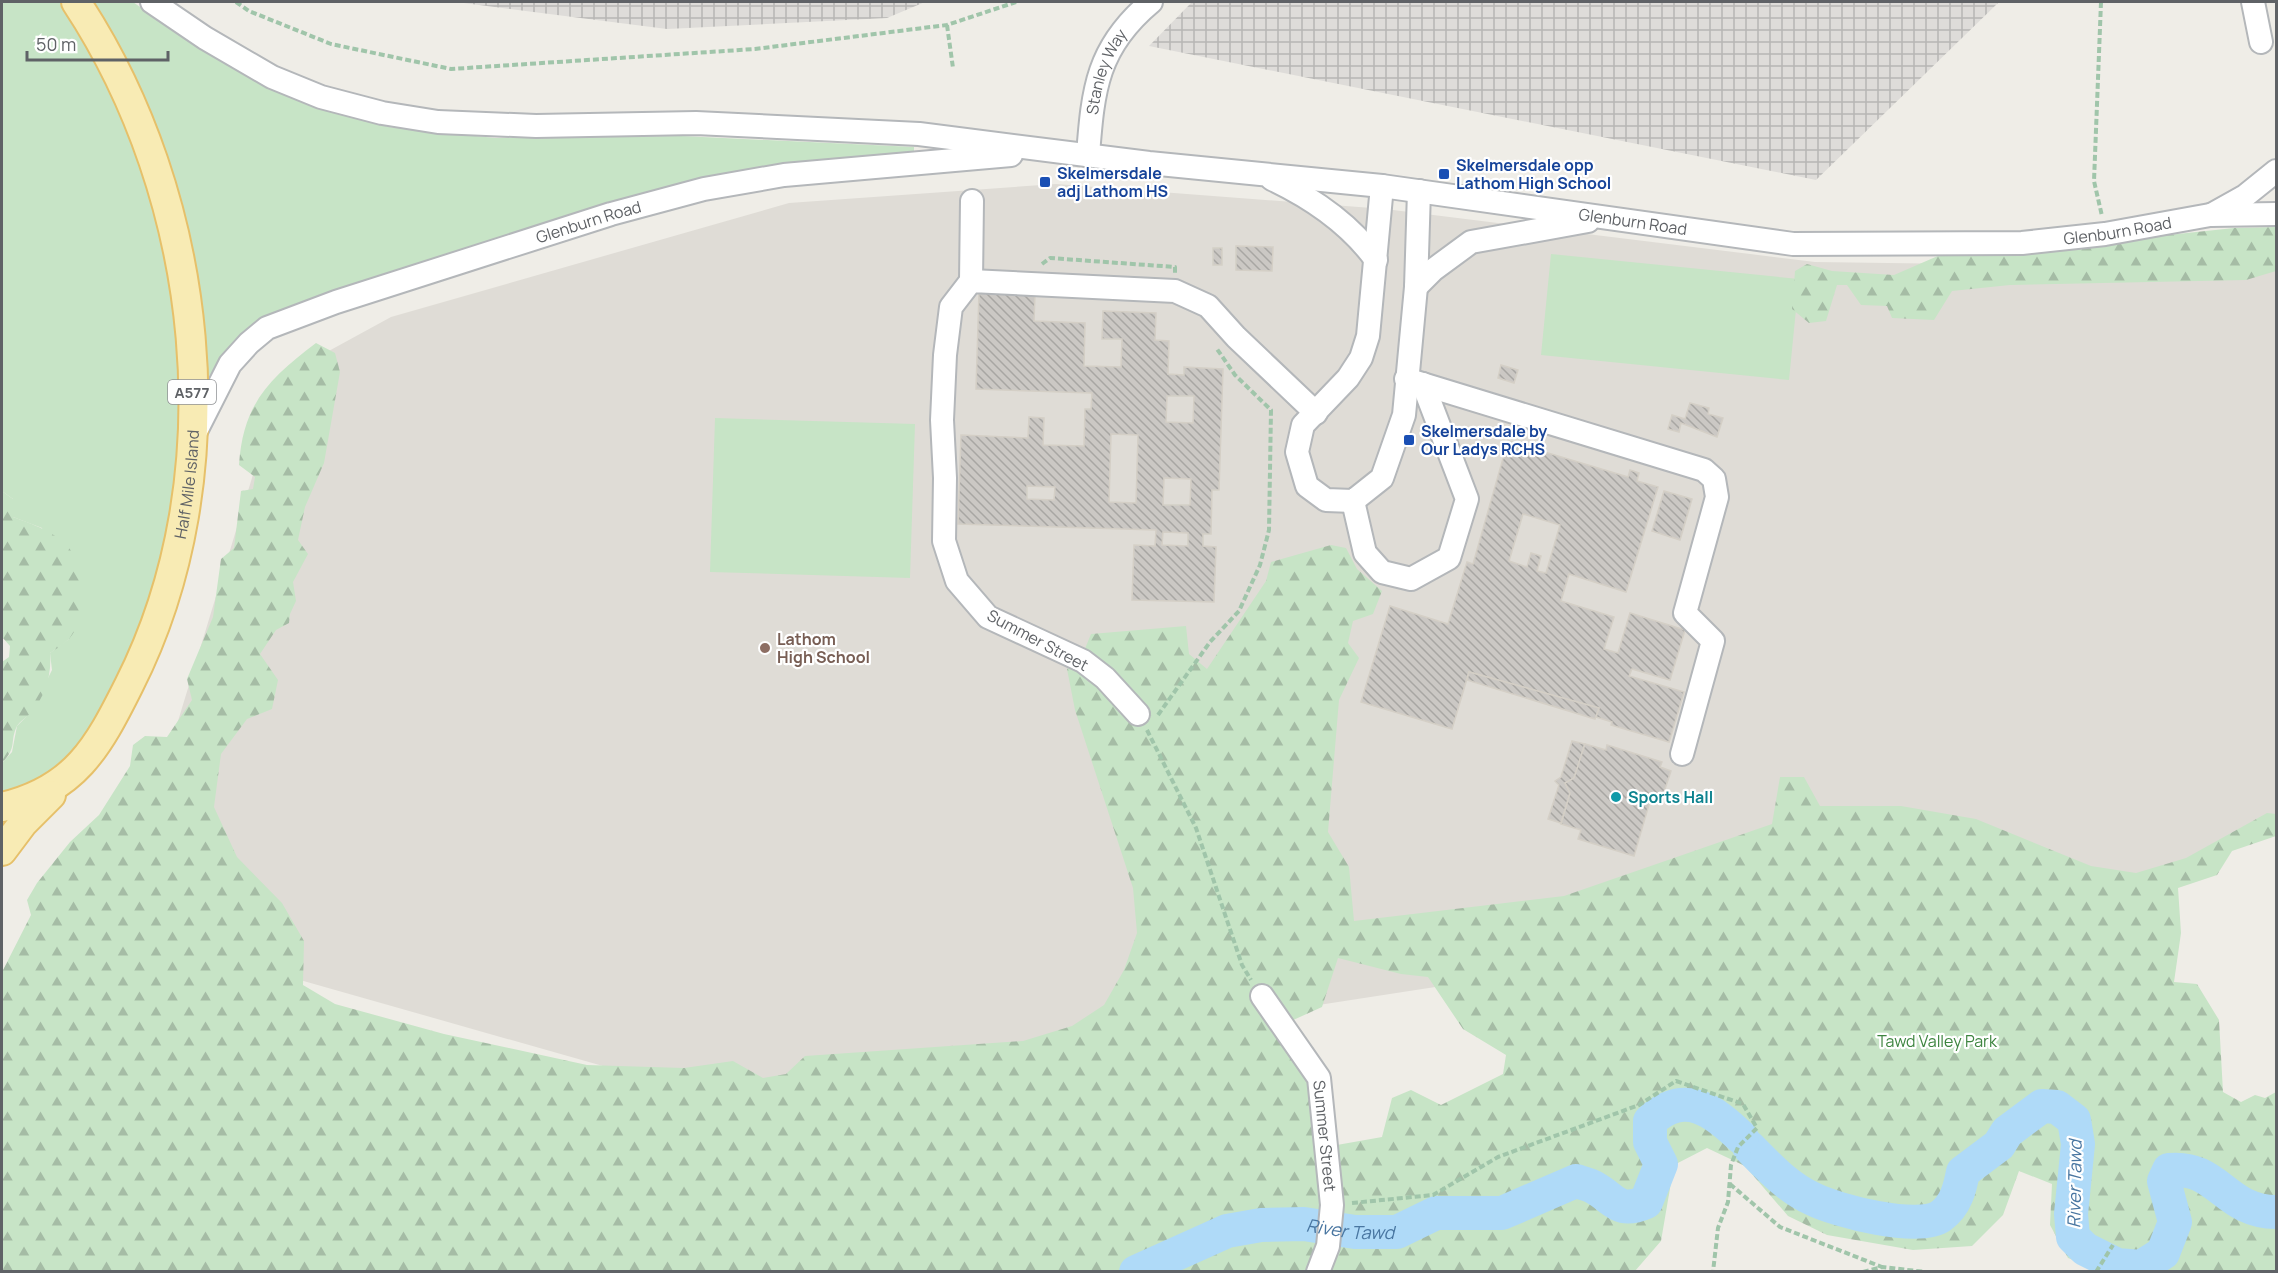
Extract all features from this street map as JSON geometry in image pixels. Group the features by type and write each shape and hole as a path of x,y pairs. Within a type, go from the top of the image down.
{"main road":[{"name":"Half Mile Island","path":"2,807 47,792 69,777 89,756 110,723 158,620 175,565 187,503 192,440 192,358 184,281 169,210 148,143 120,76 76,2"},
{"name":"A577","path":"2,851 23,823 69,777"}],"street":[{"name":"Glenburn Road","path":"152,2 205,38 272,77 321,97 382,113 438,122 536,126 696,123 919,134 1058,152 1382,186 1793,244 2022,243 2106,234 2210,215 2277,214"},
{"name":"Stanley Way","path":"1088,155 1093,95 1104,61 1126,24 1151,2"},
{"path":"2253,2 2261,42"},
{"name":"Glenburn Road","path":"192,440 212,395 230,364 249,343 267,328 336,302 611,214 704,189 784,174 1058,152"},
{"name":"Glenburn Road","path":"2210,215 2245,196 2277,171"},
{"path":"1256,172 1299,192 1327,212 1363,241 1376,260"},
{"path":"1382,186 1368,336 1361,358 1348,378 1303,425 1297,452 1307,486 1326,500 1353,501 1382,478 1414,382 1419,191"},
{"path":"972,201 971,280 1175,291 1208,306 1236,337 1316,413"},
{"path":"1416,288 1433,270 1471,242 1607,217"},
{"name":"Summer Street","path":"971,280 951,307 945,355 942,420 945,478 944,541 957,581 988,617 1083,660 1105,678 1138,714"},
{"path":"1353,501 1365,553 1382,572 1411,579 1449,558 1467,499 1414,382"},
{"path":"1414,382 1704,470 1714,479 1717,497 1685,613 1713,641 1682,754"},
{"name":"Summer Street","path":"1262,996 1319,1078 1332,1205 1328,1246 1318,1272"}],"path":[{"path":"236,2 249,11 331,44 451,69 755,49 947,25 1016,2"},
{"path":"2101,2 2094,181 2106,234"},
{"path":"947,25 953,68"},
{"path":"1041,264 1050,258 1175,267 1175,291"},
{"path":"1216,347 1235,375 1271,410 1269,530 1260,566 1239,611 1210,642 1158,715 1138,714 1196,828 1242,965 1262,996"},
{"path":"1332,1205 1433,1195 1498,1157 1639,1105 1676,1081 1743,1104 1757,1128 1738,1147 1731,1165 1728,1202 1715,1242 1713,1272"},
{"path":"1730,1184 1780,1227 1882,1267 1926,1272"},
{"path":"2096,1272 2113,1245"},
{"path":"1863,1272 1882,1267"}],"shaded area":[{"path":"456,2 925,2 887,18 667,29"},
{"path":"1192,2 1999,2 1816,180 1149,46"},
{"path":"1056,184 1385,209 1815,262 2117,266 2276,257 2276,826 2140,878 1163,1029 733,1103 293,978 161,777 283,376 391,317 789,203"}],"green space":[{"path":"2,2 60,2 103,74 136,151 160,231 175,313 179,396 174,480 159,562 134,642 114,690 96,725 80,747 46,778 2,795 2,763 12,752 17,726 31,712 52,670 50,653 69,639 42,528 13,517 13,499 2,491"},
{"path":"92,2 133,2 184,38 249,77 322,108 389,127 495,138 682,136 914,147 914,151 746,171 549,223 222,358 208,378 193,257 175,180 138,86"},
{"path":"2276,227 2276,271 2246,280 2010,285 1952,291 1934,320 1892,318 1887,306 1861,305 1847,285 1837,285 1826,321 1809,323 1792,309 1795,271 1807,264 1832,271 1894,275 1947,252 2065,246 2234,228"},
{"path":"1551,254 1799,279 1789,380 1541,355"},
{"name":"Tawd Valley Park","path":"316,343 335,353 340,372 324,463 305,507 298,540 308,554 293,582 296,601 289,623 276,630 260,654 278,680 272,709 247,719 221,754 214,807 237,857 282,903 304,941 303,985 335,1004 444,1034 587,1065 684,1068 733,1061 763,1078 786,1074 805,1056 1023,1041 1072,1026 1104,1005 1124,970 1137,933 1133,888 1075,710 1067,669 1082,656 1091,634 1186,626 1189,654 1207,669 1266,581 1271,562 1331,545 1346,548 1357,569 1382,591 1373,614 1353,621 1348,643 1359,658 1339,700 1328,832 1349,867 1354,921 1564,896 1772,824 1780,777 1804,777 1820,806 1901,806 1976,819 2091,866 2136,873 2186,858 2267,813 2276,814 2276,836 2232,851 2217,875 2178,888 2181,933 2174,982 2197,984 2219,1020 2223,1092 2241,1102 2255,1095 2265,1098 2276,1092 2276,1271 2103,1271 2068,1258 2050,1225 2052,1184 2019,1171 2003,1215 1972,1246 1913,1250 1827,1235 1788,1216 1745,1166 1707,1148 1674,1165 1661,1241 1635,1271 2,1271 2,972 31,915 27,900 37,883 70,842 99,815 130,766 133,745 145,736 167,737 192,700 187,679 213,617 221,559 234,548 241,491 253,489 255,477 239,465 246,425 253,408 272,381","holes":["1338,958 1401,974 1428,977 1463,1029 1506,1055 1503,1074 1441,1105 1411,1090 1392,1098 1382,1137 1320,1148 1310,1075 1280,1026 1322,1007"]},
{"path":"715,418 915,424 910,578 710,572"},
{"path":"2,491 13,499 13,517 51,533 69,548 80,569 84,594 76,629 67,641 50,653 49,677 44,692 31,713 17,726 12,748 2,763 2,662 9,657 10,646 2,637"}],"building":[{"path":"1236,246 1273,247 1272,271 1236,270"},
{"path":"1213,248 1222,248 1222,265 1213,265"},
{"path":"979,292 1035,294 1034,321 1085,323 1084,366 1121,367 1122,339 1102,339 1103,311 1156,313 1155,340 1169,341 1168,374 1184,375 1184,367 1223,369 1219,490 1212,490 1211,534 1203,534 1203,546 1216,547 1214,602 1132,600 1134,545 1155,546 1156,530 958,524 961,435 1028,438 1029,417 1044,418 1043,445 1084,446 1085,409 1091,409 1092,393 976,389","holes":["1167,396 1194,396 1193,423 1166,422","1111,434 1138,435 1136,503 1109,502","1164,478 1191,479 1190,505 1163,505","1027,486 1055,487 1054,500 1027,499","1163,532 1188,533 1188,546 1162,545"]},
{"path":"1501,365 1518,370 1514,383 1498,378"},
{"path":"1690,403 1709,408 1708,414 1723,418 1717,437 1681,423 1679,432 1668,429 1672,415 1685,419"},
{"path":"1508,441 1628,477 1630,470 1639,473 1637,481 1658,487 1626,592 1569,574 1561,601 1614,617 1604,649 1618,653 1630,613 1685,630 1670,680 1632,669 1629,676 1684,692 1669,742 1611,725 1612,722 1596,717 1599,708 1469,672 1452,729 1361,702 1390,606 1448,624 1467,562 1473,564","holes":["1523,514 1560,525 1546,573 1537,571 1541,556 1531,553 1527,567 1509,561"]},
{"path":"1664,491 1692,499 1680,540 1652,531"},
{"path":"1469,672 1599,708 1595,719 1467,680"},
{"path":"1572,741 1585,744 1574,778 1565,783 1570,793 1561,823 1548,819 1559,785 1555,781 1561,777"},
{"name":"Sports Hall","path":"1585,744 1606,750 1607,745 1662,762 1660,767 1671,771 1660,804 1650,801 1634,856 1578,839 1581,830 1561,824 1570,793 1565,783 1574,778"}],"waterway":[{"name":"River Tawd","path":"1136,1272 1227,1231 1261,1225 1304,1224 1355,1232 1397,1232 1436,1213 1502,1213 1576,1181 1593,1187 1623,1206 1637,1205 1646,1202 1661,1164 1650,1142 1650,1121 1663,1111 1675,1106 1699,1107 1710,1112 1742,1138"},
{"name":"River Tawd","path":"1749,1147 1787,1183 1824,1204 1878,1218 1915,1222 1930,1220 1946,1212 1959,1190 1963,1172 1999,1145 2007,1132 2042,1106 2057,1107 2074,1120 2078,1144 2071,1214 2073,1237 2085,1249 2117,1265 2141,1267 2163,1253 2175,1222 2164,1181 2169,1170 2186,1170 2199,1174 2245,1205 2276,1212"},
{"name":"River Tawd","path":"2141,1267 2142,1272"}],"place":[{"name":"Skelmersdale opp Lathom High School","path":"1444,174"},
{"name":"Skelmersdale adj Lathom HS","path":"1045,182"},
{"name":"Skelmersdale by Our Ladys RCHS","path":"1409,440"},
{"name":"Lathom High School","path":"765,648"},
{"name":"Sports Hall","path":"1616,797"}]}
